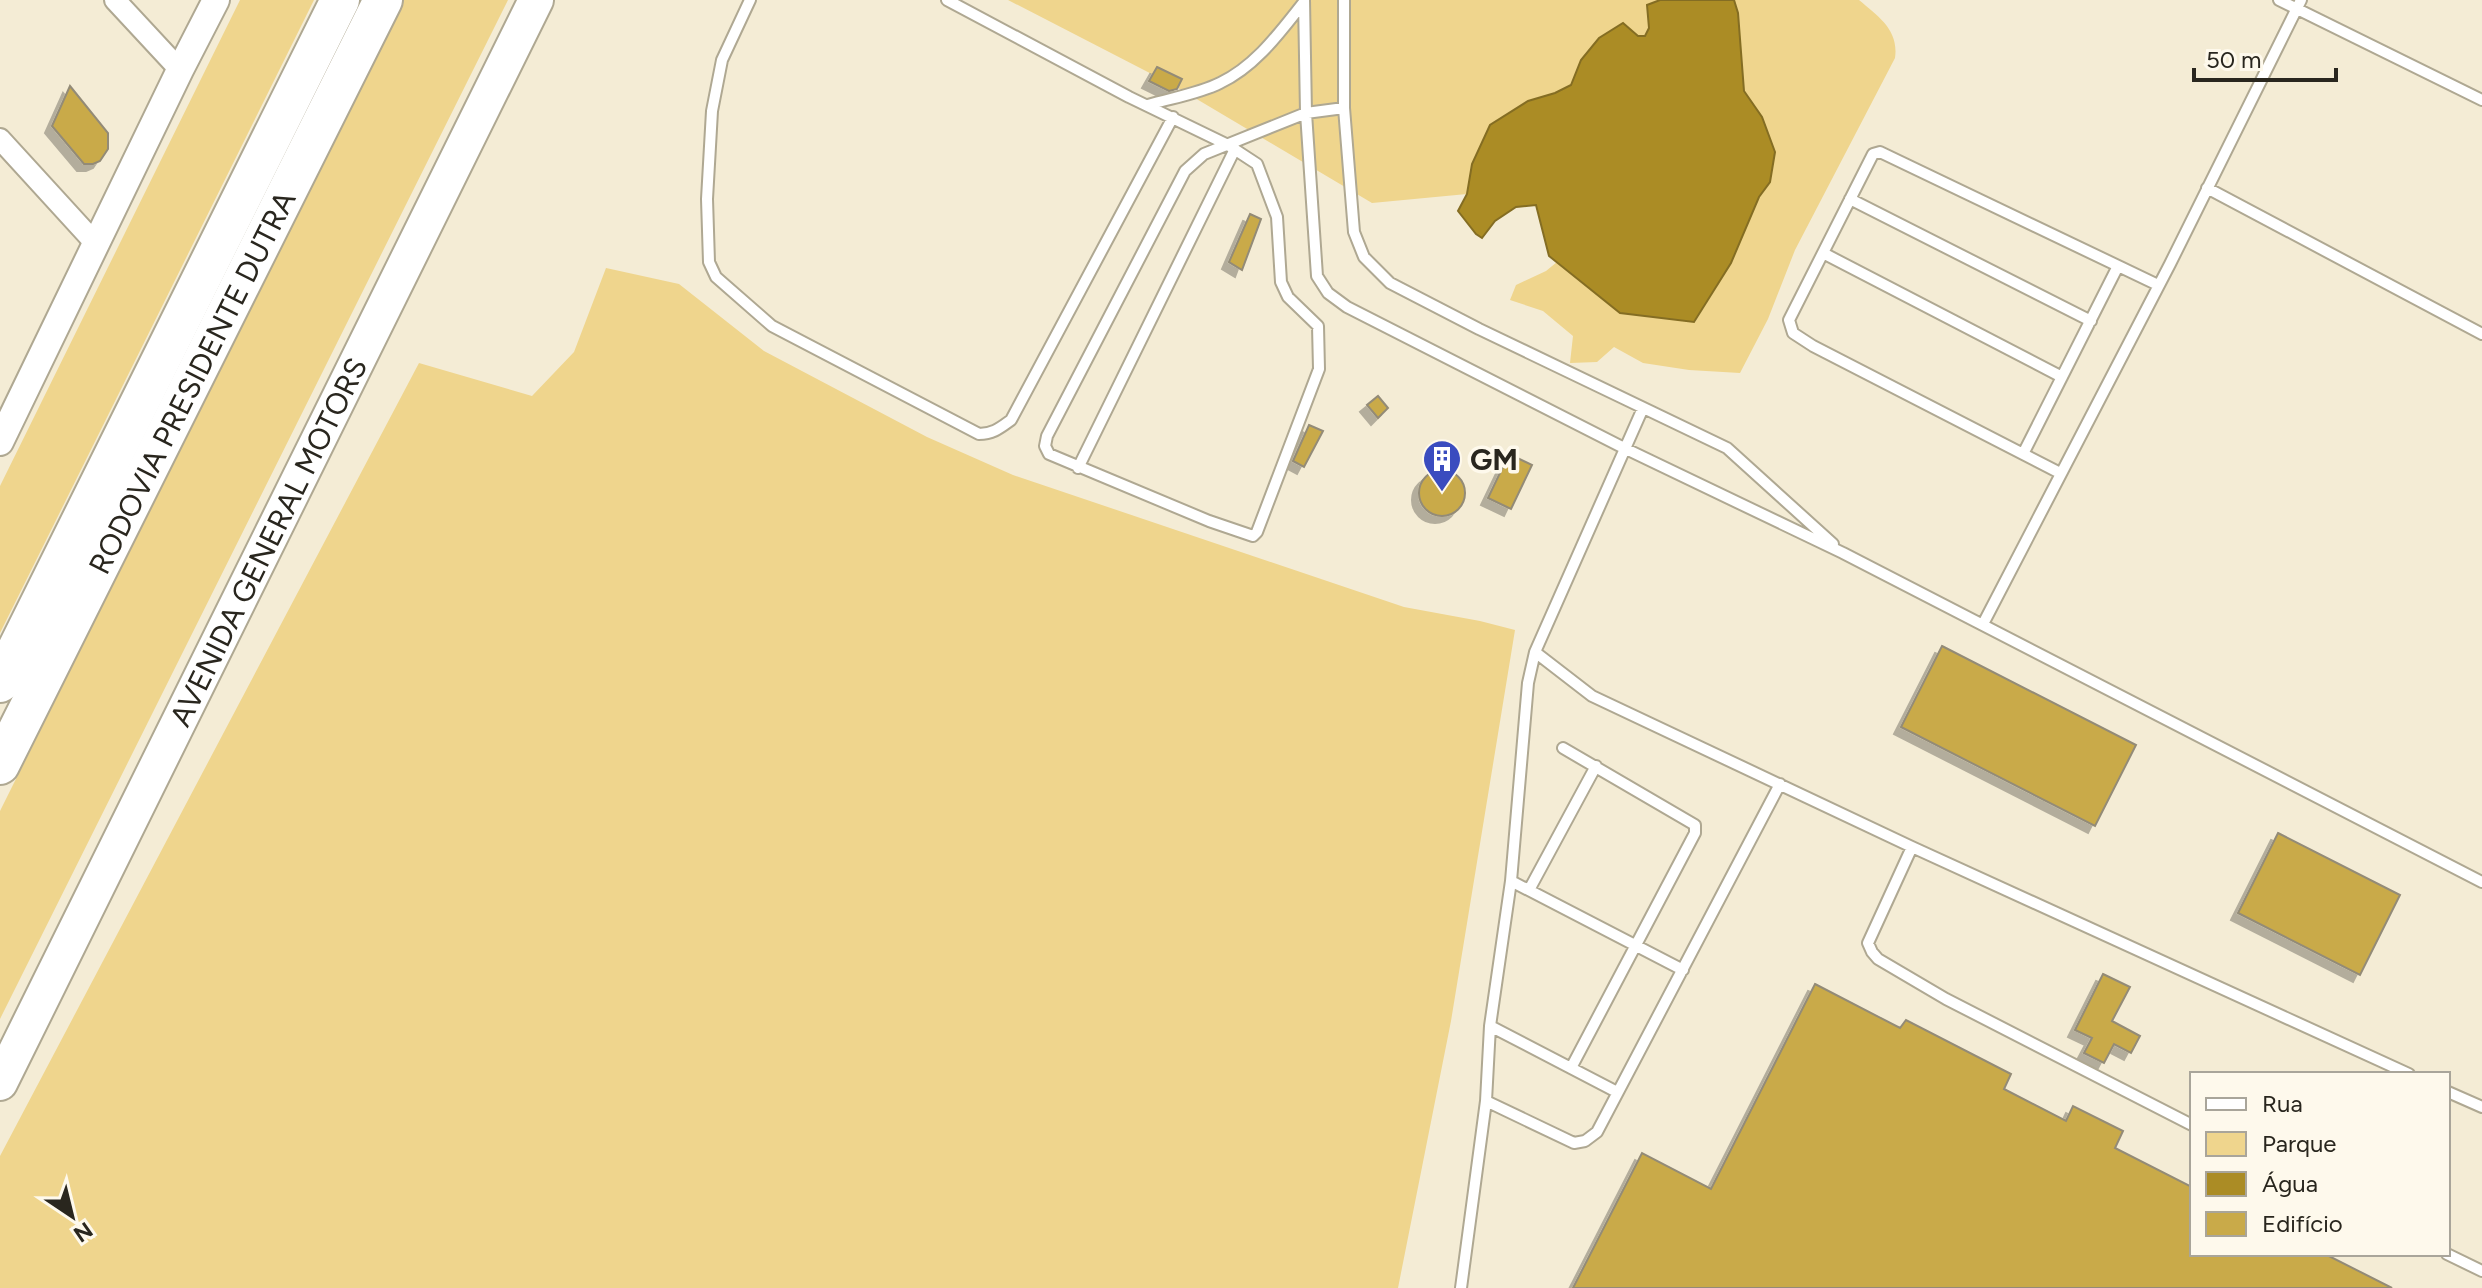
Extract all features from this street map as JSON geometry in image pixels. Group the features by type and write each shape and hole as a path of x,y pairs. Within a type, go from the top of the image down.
{"highway":[{"name":"RODOVIA PRESIDENTE DUTRA","path":"0,683 340,0"},
{"name":"RODOVIA PRESIDENTE DUTRA","path":"0,765 383,0"}],"main road":[{"name":"AVENIDA GENERAL MOTORS","path":"0,1083 536,0"}],"street":[{"path":"115,0 180,70"},
{"path":"0,442 6,412 96,244 216,0"},
{"path":"0,139 96,244"}],"lane":[{"path":"750,0 722,60 712,111 707,199 709,262 716,277 772,326 979,434 997,431 1011,420 1173,117"},
{"path":"947,0 1232,147 1257,164 1277,217 1281,282 1288,297 1318,326 1319,369 1253,536 1209,521 1049,454 1045,446 1047,436 1185,171 1204,154 1232,147 1306,113 1344,108"},
{"path":"1344,0 1344,108 1354,232 1364,257 1390,283 1727,448 1843,553"},
{"path":"2279,0 2299,4 2482,100"},
{"path":"1148,105 1219,84 1245,67 1263,51 1304,1"},
{"path":"1304,1 1306,113 1317,276 1328,293 1347,307 1624,448 1843,553 2482,882"},
{"path":"1983,624 2299,4"},
{"path":"1078,468 1232,147"},
{"path":"2060,473 1793,333 1789,320 1873,154 1880,152 2158,285"},
{"path":"2207,188 2482,334"},
{"path":"1850,199 2091,321"},
{"path":"1823,253 2062,377"},
{"path":"2023,454 2118,266"},
{"path":"1461,1288 1486,1101 1490,1026 1511,881 1528,683 1535,652 1643,408"},
{"path":"1535,652 1592,696 1912,847 2405,1072"},
{"path":"1563,748 1695,825 1695,833 1571,1068"},
{"path":"1529,890 1596,766"},
{"path":"1486,1101 1574,1143 1585,1141 1597,1132 1780,784"},
{"path":"1912,847 1868,943 1878,959 1946,999 2190,1124"},
{"path":"1511,881 1683,970"},
{"path":"1490,1026 1617,1092"},
{"path":"2450,1093 2482,1107"},
{"path":"2450,1255 2482,1271"}],"green space":[{"path":"240,0 314,0 0,633 0,486"},
{"path":"404,0 508,0 0,1019 0,811"},
{"path":"1008,0 1660,0 1647,5 1649,28 1645,36 1638,36 1623,24 1599,38 1581,60 1571,85 1527,101 1472,164 1467,194 1372,203 1173,85"},
{"path":"1734,0 1859,0 1891,32 1895,58 1795,250 1768,319 1740,373 1643,363 1614,347 1597,362 1570,363 1573,336 1543,311 1510,300 1516,285 1546,271 1557,262 1620,313 1695,322 1731,263 1759,197 1770,182 1775,152 1762,117 1744,91 1738,13"},
{"path":"606,268 679,284 764,351 927,437 1013,475 1404,607 1515,630 1451,1021 1398,1288 0,1288 0,1156 419,363 532,396 574,352"}],"water":[{"path":"1660,0 1734,0 1738,13 1744,91 1762,117 1775,152 1770,182 1759,197 1731,263 1694,322 1620,313 1549,256 1536,205 1516,207 1495,221 1482,238 1458,211 1467,194 1472,164 1490,125 1528,101 1571,85 1581,60 1599,38 1623,23 1638,36 1645,36 1649,28 1647,5"}],"building":[{"path":"1157,67 1182,79 1177,89 1169,91 1149,81"},
{"path":"70,86 108,133 108,149 100,161 93,164 84,164 52,126"},
{"path":"1250,214 1261,219 1242,270 1229,262"},
{"path":"1378,396 1388,408 1378,418 1367,405"},
{"path":"1309,425 1323,431 1304,467 1293,461"},
{"path":"1509,454 1532,465 1511,509 1488,498"},
{"name":"GM","path":"1442,470 1458,477 1465,493 1458,509 1442,516 1426,509 1419,493 1426,477"},
{"path":"1942,646 2136,745 2095,826 1901,727"},
{"path":"2278,833 2400,895 2360,975 2238,913"},
{"path":"2103,974 2130,987 2112,1021 2140,1036 2131,1053 2114,1044 2104,1063 2084,1053 2092,1038 2075,1030"},
{"path":"1815,984 1900,1028 1906,1020 2011,1074 2004,1089 2066,1121 2073,1106 2123,1131 2115,1148 2190,1186 2190,1256 2329,1256 2392,1288 1573,1288 1642,1153 1711,1189"}],"place":[{"name":"GM","path":"1442,493"}]}
